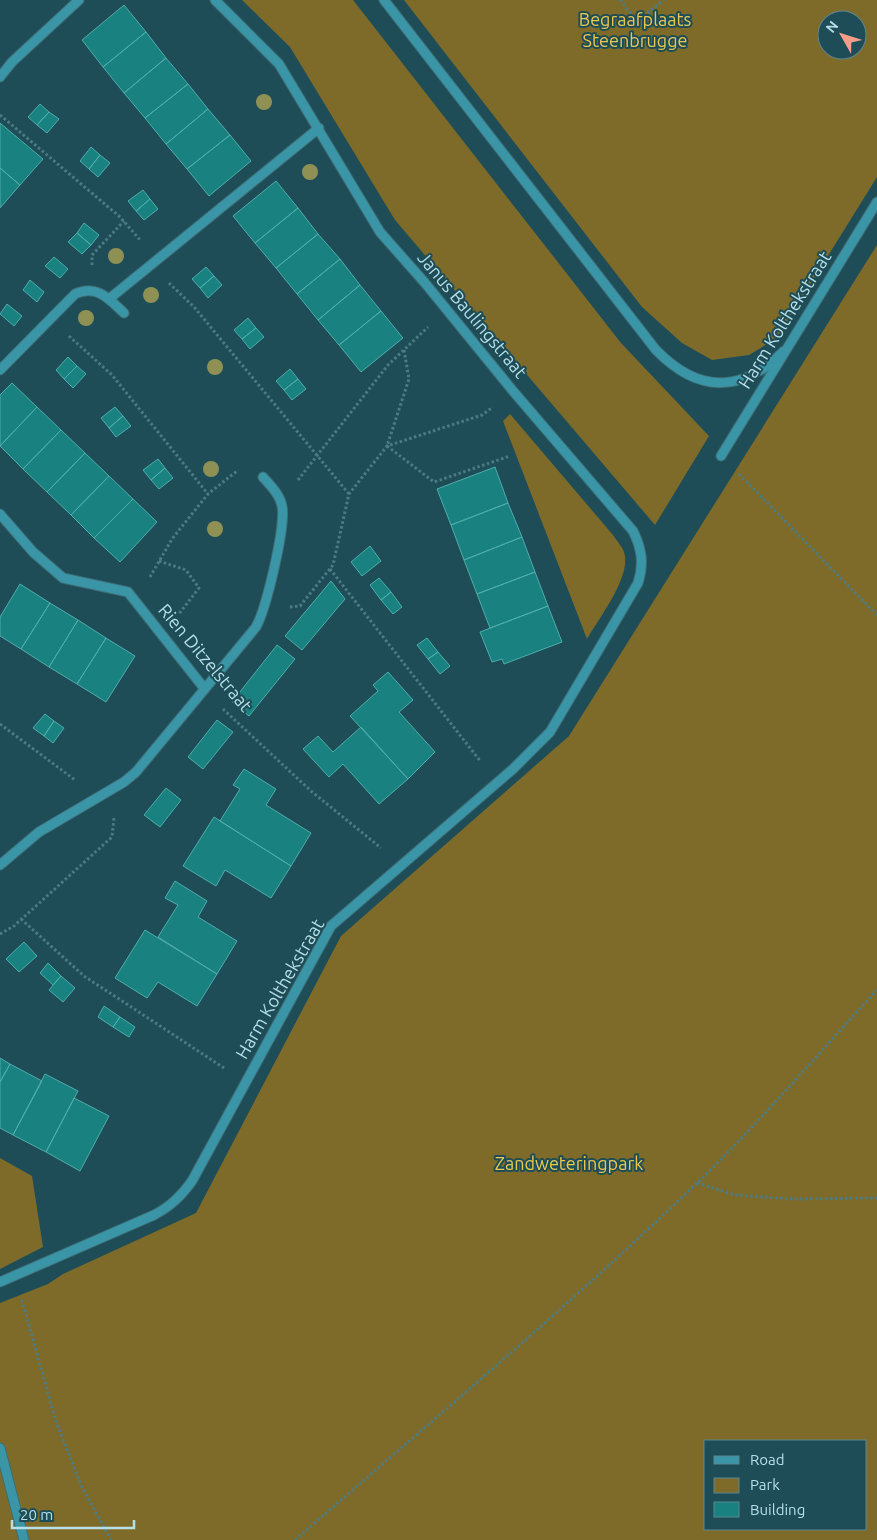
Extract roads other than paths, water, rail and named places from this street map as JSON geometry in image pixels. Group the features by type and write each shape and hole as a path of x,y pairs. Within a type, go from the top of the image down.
{"street":[{"path":"0,77 12,62 79,0"},
{"name":"Janus Baulingstraat","path":"215,0 279,64 380,232 627,524 641,548 642,565 638,583 595,657"},
{"path":"384,0 650,342 674,367 695,378 720,383 744,379 767,368 784,351"},
{"path":"108,298 319,128"},
{"name":"Harm Kolthekstraat","path":"721,456 877,202"},
{"path":"0,370 72,297 84,290 91,290 108,298 124,314"},
{"path":"0,865 34,836 136,772 256,627 264,610 282,521 282,503 263,477"},
{"name":"Rien Ditzelstraat","path":"0,514 33,552 63,578 128,592 204,688"},
{"name":"Harm Kolthekstraat","path":"0,1282 154,1215 175,1202 192,1181 331,926 496,782 550,732 595,657"},
{"path":"0,1448 24,1540"}],"park label":[{"name":"Begraafplaats Steenbrugge","path":"635,30"},
{"name":"Zandweteringpark","path":"569,1164"}]}
